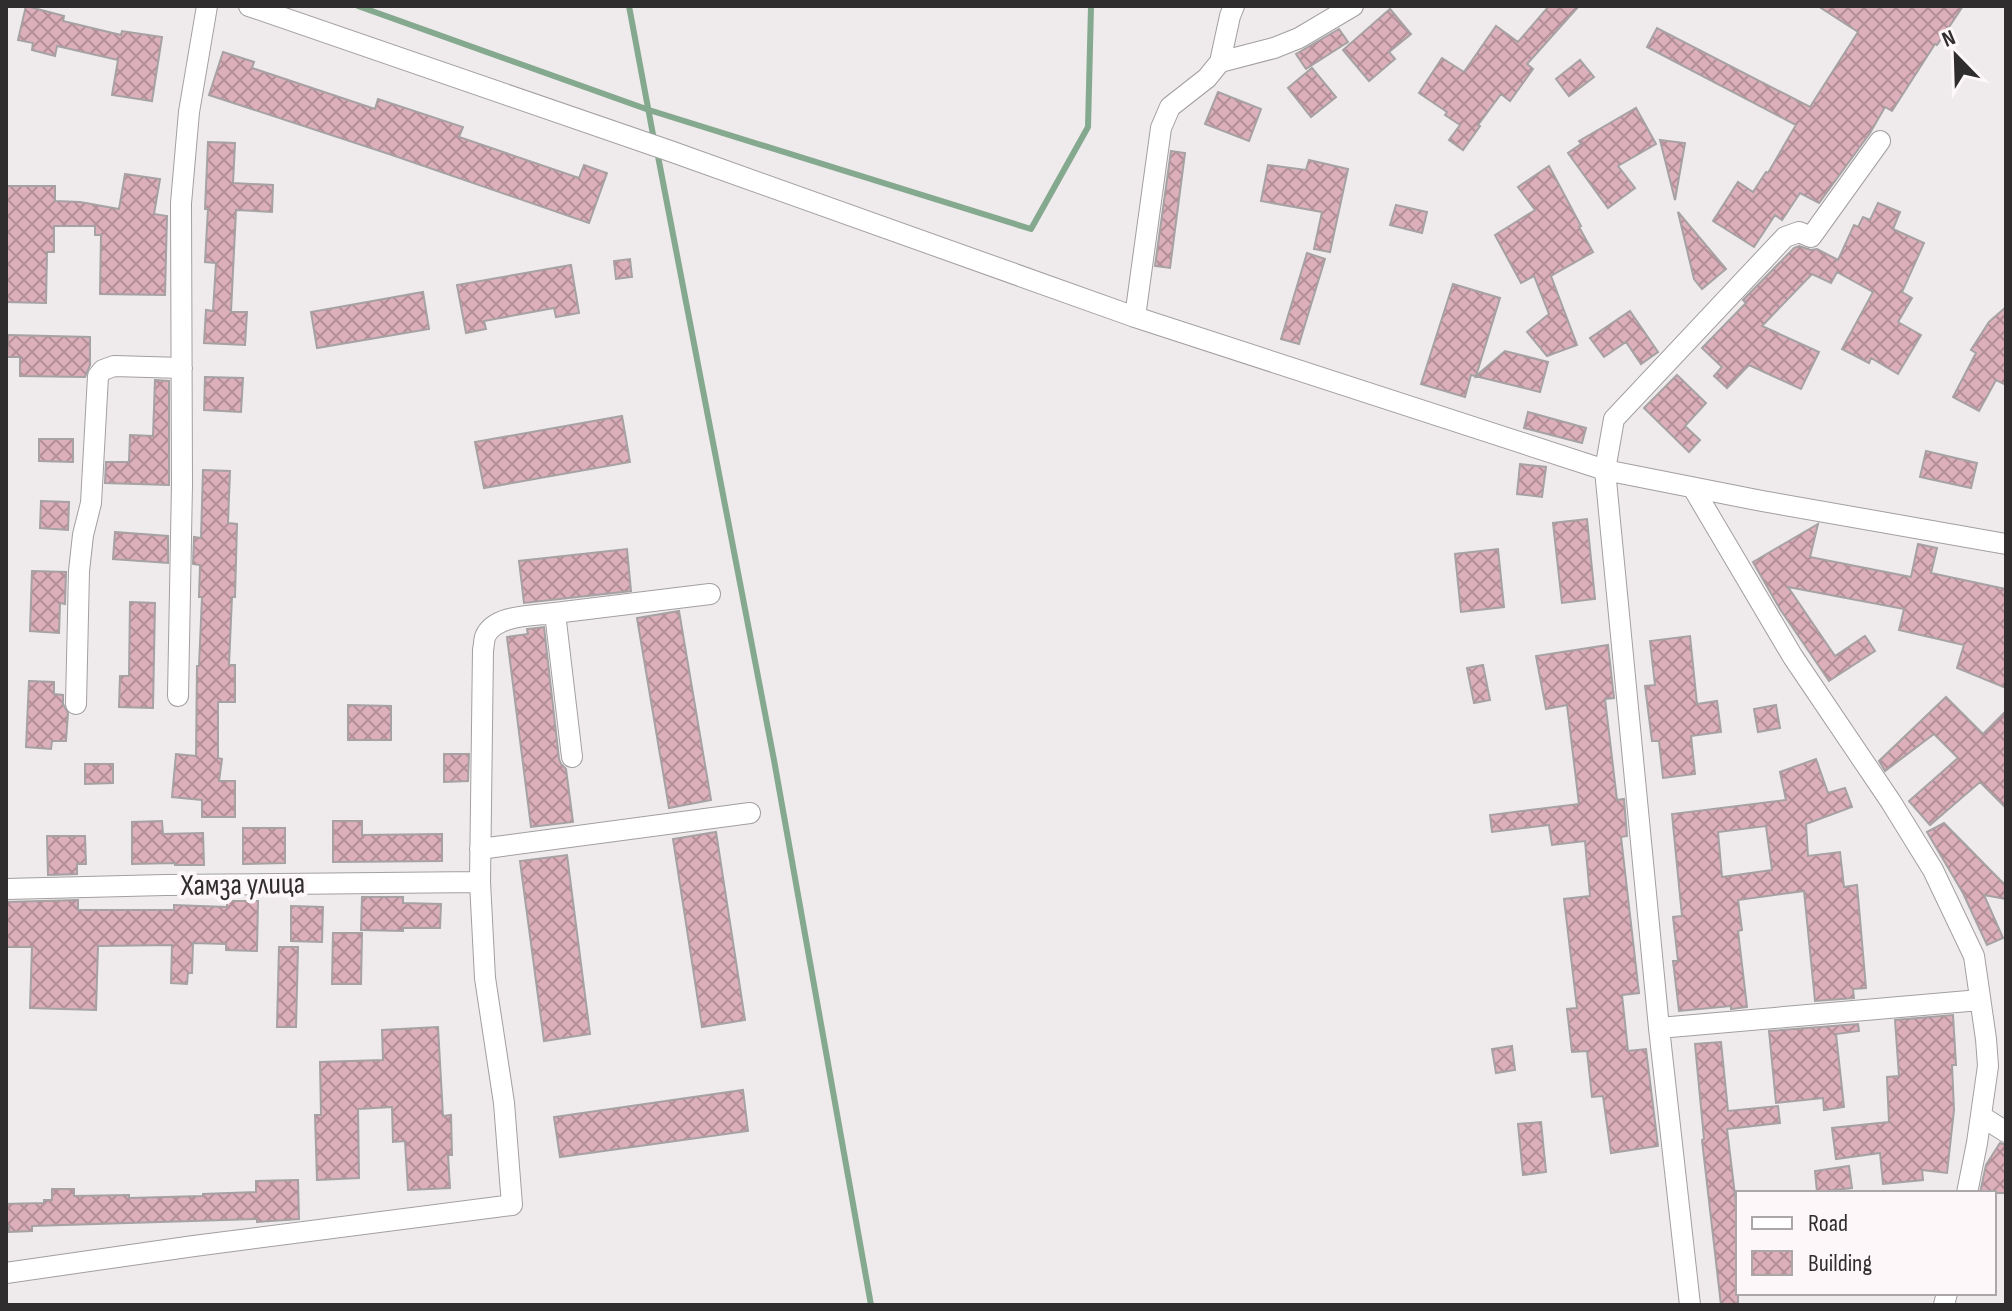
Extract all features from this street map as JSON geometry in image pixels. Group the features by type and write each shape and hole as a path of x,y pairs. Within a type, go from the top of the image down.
{"street":[{"path":"178,696 182,484 181,203 189,112 207,6"},
{"path":"249,6 641,140 1135,317 1605,470 2006,544"},
{"path":"1135,317 1161,128 1170,107 1207,78 1220,62 1234,6"},
{"path":"1220,62 1299,38 1353,6"},
{"path":"1690,1305 1659,1028 1605,470 1614,419 1785,237 1799,232 1811,237 1880,141"},
{"path":"76,704 79,571 91,503 98,376 103,370 114,366 182,368"},
{"path":"1693,488 1793,657 1933,870 1974,956 1986,1039 1997,1069 1981,1116 1967,1191"},
{"path":"6,1273 512,1205 504,1103 485,978 480,882 485,635 496,624 514,618 710,594"},
{"path":"555,613 572,757"},
{"path":"480,849 750,813"},
{"name":"Хамза улица","path":"6,889 480,882"},
{"path":"1659,1028 1980,1000"},
{"path":"1981,1116 2006,1132"}],"building":[{"path":"26,6 64,16 63,21 121,35 122,31 162,37 152,101 112,95 118,60 57,46 55,56 32,50 33,43 18,40"},
{"path":"1549,6 1579,6 1527,64 1533,69 1510,101 1501,94 1463,150 1449,140 1460,125 1419,93 1442,58 1464,72 1496,26 1518,42"},
{"path":"1818,6 1963,6 1892,111 1885,107 1819,203 1800,193 1782,220 1775,215 1754,247 1713,221 1738,182 1753,192 1796,125 1647,47 1657,28 1810,107 1858,32"},
{"path":"1390,9 1411,34 1389,52 1395,59 1369,81 1343,50"},
{"path":"1339,29 1348,42 1306,69 1296,54"},
{"path":"223,52 254,62 252,68 375,109 378,99 463,127 459,137 579,178 584,165 607,173 589,223 209,95"},
{"path":"1580,60 1594,77 1569,96 1556,79"},
{"path":"1312,68 1336,97 1311,117 1288,88"},
{"path":"1218,92 1261,109 1249,141 1205,124"},
{"path":"1636,108 1656,144 1618,166 1635,188 1608,208 1568,153 1581,144 1579,141"},
{"path":"1660,140 1685,143 1675,200"},
{"path":"208,142 235,143 233,183 273,185 272,212 236,210 231,312 247,312 245,345 204,343 206,310 213,311 216,263 205,262"},
{"path":"1171,151 1185,153 1170,268 1155,266"},
{"path":"1309,160 1348,169 1330,252 1314,249 1322,212 1261,201 1268,165 1306,170"},
{"path":"1549,166 1593,252 1551,276 1577,345 1547,356 1527,332 1549,314 1534,276 1521,283 1495,235 1535,210 1518,187"},
{"path":"125,174 160,179 154,214 167,216 165,295 100,294 101,235 95,235 95,226 54,226 54,252 47,252 46,303 6,302 6,186 55,186 55,201 119,209"},
{"path":"1878,203 1900,212 1893,229 1924,243 1902,292 1912,298 1898,322 1921,335 1898,374 1871,358 1869,363 1842,349 1873,292 1837,272 1831,283 1812,274 1762,326 1819,352 1801,389 1749,365 1727,388 1714,376 1722,367 1702,348 1794,248 1817,249 1838,260 1854,225 1858,227 1863,217 1870,220"},
{"path":"1396,205 1427,212 1422,233 1390,225"},
{"path":"1678,212 1726,269 1702,289 1694,279"},
{"path":"1307,253 1325,259 1299,344 1281,339"},
{"path":"630,259 632,277 616,279 614,261"},
{"path":"571,265 579,313 556,317 554,308 484,321 486,329 466,333 457,285"},
{"path":"1453,284 1500,298 1476,376 1505,351 1548,362 1540,392 1471,375 1465,397 1421,384"},
{"path":"423,292 429,329 317,348 311,312"},
{"path":"2006,307 2006,385 1996,380 1979,411 1953,397 1976,353 1971,350 1989,322"},
{"path":"1630,311 1658,352 1641,364 1626,342 1604,357 1590,338"},
{"path":"8,335 90,337 90,365 85,377 20,376 20,357 7,357"},
{"path":"1677,375 1706,403 1685,426 1700,440 1689,452 1644,408"},
{"path":"205,377 243,378 241,412 204,410"},
{"path":"155,380 169,381 169,485 105,483 106,462 129,462 130,435 153,436"},
{"path":"1528,412 1586,428 1582,443 1524,428"},
{"path":"622,416 630,462 484,488 475,442"},
{"path":"39,439 73,439 73,462 39,461"},
{"path":"1926,451 1977,463 1971,488 1920,477"},
{"path":"1520,464 1546,467 1542,497 1517,494"},
{"path":"203,470 230,471 228,523 237,524 229,665 235,665 235,702 218,702 218,758 222,759 219,781 235,781 235,817 202,817 202,800 172,797 176,754 196,756 202,597 199,597 200,565 193,564 194,537 201,538"},
{"path":"41,501 69,502 68,530 40,528"},
{"path":"1587,519 1595,599 1562,603 1553,523"},
{"path":"1818,524 1810,557 1911,577 1918,544 1937,548 1931,573 2006,589 2006,688 1957,668 1964,645 1899,630 1904,609 1788,587 1835,656 1865,636 1875,651 1829,681 1780,609 1753,562"},
{"path":"115,532 168,536 168,563 113,559"},
{"path":"627,549 631,591 524,603 519,561"},
{"path":"1498,549 1504,607 1461,612 1455,554"},
{"path":"32,571 66,572 65,604 60,603 59,633 30,631"},
{"path":"130,602 155,603 153,708 119,707 120,676 129,676"},
{"path":"679,611 711,800 669,808 637,618"},
{"path":"544,627 559,759 566,769 573,822 531,827 507,637 528,634 527,629"},
{"path":"1690,636 1697,704 1717,701 1721,732 1691,736 1695,774 1663,778 1659,741 1652,741 1645,686 1655,685 1650,641"},
{"path":"1608,645 1614,698 1605,699 1617,800 1624,799 1627,836 1621,837 1639,993 1622,995 1628,1051 1646,1049 1658,1146 1611,1153 1603,1096 1592,1097 1587,1051 1572,1052 1567,1009 1577,1008 1564,899 1590,896 1585,841 1552,845 1549,825 1492,832 1490,815 1579,804 1567,705 1546,709 1536,656"},
{"path":"1483,665 1490,700 1474,703 1467,668"},
{"path":"29,681 54,682 54,694 63,695 63,704 68,713 66,741 52,741 51,749 26,747"},
{"path":"1946,697 1983,734 2006,711 2006,808 1980,782 1930,825 1909,801 1958,758 1934,734 1885,771 1879,761"},
{"path":"348,705 391,706 391,740 348,740"},
{"path":"1776,705 1780,728 1758,732 1754,709"},
{"path":"444,754 469,754 468,781 444,782"},
{"path":"1816,759 1828,793 1845,788 1852,807 1806,824 1808,856 1840,852 1844,887 1857,885 1866,988 1853,989 1854,998 1815,1001 1804,891 1738,900 1742,930 1738,931 1747,1007 1679,1011 1673,961 1678,961 1673,917 1682,916 1672,814 1786,800 1780,772","holes":["1766,826 1772,870 1722,877 1718,832"]},
{"path":"85,764 113,764 113,783 85,784"},
{"path":"162,821 163,834 203,833 204,865 132,864 132,822"},
{"path":"333,821 362,821 362,835 442,834 442,861 333,862"},
{"path":"1944,823 2006,886 2006,899 1984,895 2003,938 1987,945 1963,893 1927,832"},
{"path":"243,828 285,828 285,863 243,864"},
{"path":"716,832 745,1020 702,1027 673,839"},
{"path":"47,836 85,836 86,864 77,864 77,874 48,875"},
{"path":"567,855 590,1034 544,1041 520,861"},
{"path":"362,897 403,897 403,903 441,904 440,928 361,930"},
{"path":"78,900 78,910 174,910 174,905 227,907 227,901 258,901 257,951 226,950 226,944 193,943 192,973 188,973 187,984 171,983 172,945 98,946 96,1010 30,1008 32,947 6,947 6,902"},
{"path":"291,906 323,907 322,942 291,941"},
{"path":"333,933 362,933 361,984 332,984"},
{"path":"279,947 298,947 296,1027 277,1027"},
{"path":"1953,1015 1956,1065 1952,1065 1954,1110 1947,1173 1922,1170 1923,1180 1883,1184 1880,1153 1836,1159 1832,1128 1889,1122 1887,1077 1899,1076 1895,1020"},
{"path":"1858,1024 1859,1031 1836,1034 1844,1107 1824,1110 1823,1098 1776,1103 1769,1031"},
{"path":"438,1027 443,1116 451,1115 452,1155 448,1155 450,1188 408,1190 405,1141 393,1142 392,1107 358,1109 359,1178 317,1180 315,1115 321,1115 320,1062 383,1060 382,1030"},
{"path":"1721,1042 1728,1111 1778,1106 1780,1123 1727,1129 1736,1203 1738,1305 1721,1305 1702,1140 1695,1044"},
{"path":"1512,1046 1515,1070 1496,1073 1492,1049"},
{"path":"743,1090 748,1131 560,1157 554,1117"},
{"path":"1541,1122 1546,1172 1523,1175 1518,1124"},
{"path":"2000,1143 2006,1145 2006,1193 1980,1191 1986,1165"},
{"path":"1849,1166 1852,1188 1817,1191 1815,1171"},
{"path":"298,1180 299,1219 32,1226 32,1231 9,1232 9,1226 6,1226 6,1204 44,1203 44,1200 52,1200 52,1189 74,1189 74,1196 203,1196 256,1192 256,1181"}],"waterway":[{"path":"358,6 649,110 1031,229 1088,127 1091,6"},
{"path":"629,6 654,140"},
{"path":"657,151 774,760 871,1305"}]}
